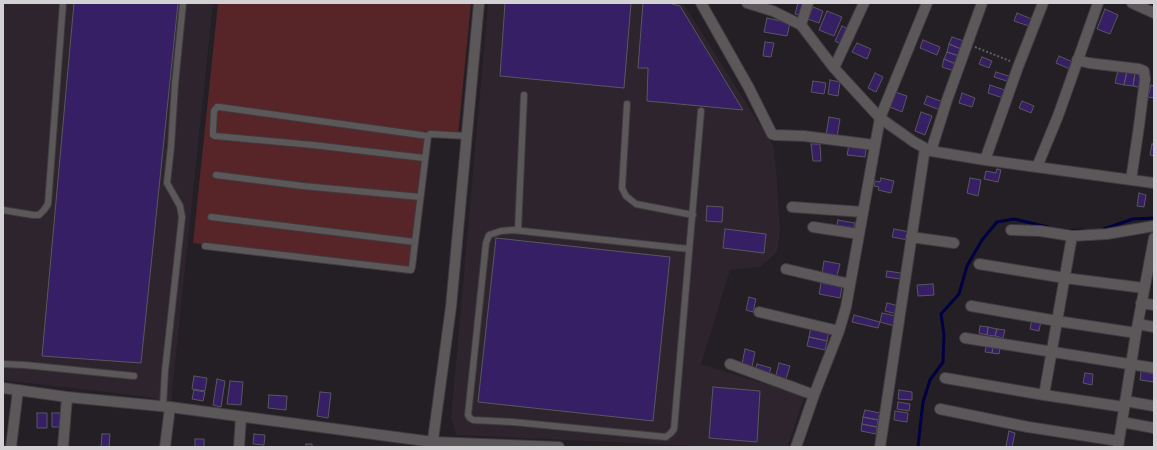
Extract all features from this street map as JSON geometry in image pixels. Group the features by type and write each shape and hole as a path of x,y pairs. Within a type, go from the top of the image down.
{"street":[{"path":"433,444 451,307 480,3"},
{"path":"701,3 723,40 772,134 809,136 874,145"},
{"path":"801,25 808,3"},
{"path":"834,68 864,3"},
{"path":"796,447 839,331 850,284 880,118 927,3"},
{"path":"880,447 911,237 928,149 982,3"},
{"path":"985,160 1042,3"},
{"path":"1037,167 1058,116 1098,3"},
{"path":"753,4 773,11 801,25 834,68 880,118 914,142 928,149 985,160 1154,183"},
{"path":"1136,4 1154,13"},
{"path":"1077,60 1144,71 1145,79 1131,180"},
{"path":"792,207 863,212"},
{"path":"1011,230 1040,231 1072,236 1106,234 1154,226"},
{"path":"813,227 859,234"},
{"path":"1044,395 1072,236"},
{"path":"911,237 954,243"},
{"path":"940,409 1118,444 1141,303 1144,288 1152,265 1154,238"},
{"path":"979,264 1065,278 1144,288"},
{"path":"786,269 850,284"},
{"path":"1141,303 1154,305"},
{"path":"971,306 1057,321 1137,328 1154,327"},
{"path":"759,312 839,331"},
{"path":"965,338 1154,368"},
{"path":"730,364 814,395"},
{"path":"945,378 1044,395 1154,406"},
{"path":"3,388 67,397 167,407 433,444 559,447"},
{"path":"11,447 18,390"},
{"path":"63,447 67,397"},
{"path":"165,447 167,407"},
{"path":"239,447 241,417"},
{"path":"1122,422 1154,428"}],"lane":[{"path":"3,210 33,215 39,214 48,204 63,3"},
{"path":"167,407 165,371 182,217 180,206 167,183 183,3"},
{"path":"518,230 524,95"},
{"path":"627,104 622,188 626,196 636,204 692,215"},
{"path":"424,158 313,145 215,136 213,135 214,111 217,107 219,107 428,136 430,134 467,136"},
{"path":"689,249 518,230 501,231 489,235 486,243 468,415 470,418 473,420 513,422 666,437 671,433 674,429 701,111"},
{"path":"205,246 411,270 428,136"},
{"path":"216,175 303,186 420,197"},
{"path":"211,217 415,242"},
{"path":"3,364 134,376"}],"path":[{"path":"967,43 1004,58 1019,66"}],"shaded area":[{"path":"3,3 213,3 171,402 148,397 3,380"},
{"path":"218,3 471,3 458,135 425,131 424,158 408,274 193,243"},
{"path":"488,3 683,3 774,147 780,232 777,252 760,267 730,270 701,364 805,396 787,447 718,447 457,435 451,419"}],"building":[{"path":"74,3 178,3 141,363 42,356"},
{"path":"505,3 631,3 624,88 500,76"},
{"path":"643,3 672,3 680,6 743,110 647,101 648,68 638,68"},
{"path":"798,3 803,3 802,16 795,14"},
{"path":"813,7 823,11 819,23 808,19"},
{"path":"1105,9 1118,15 1110,34 1097,29"},
{"path":"827,11 842,17 834,36 819,30"},
{"path":"1017,13 1034,20 1032,27 1014,21"},
{"path":"767,18 790,23 787,36 764,32"},
{"path":"842,26 850,30 843,45 835,41"},
{"path":"952,37 964,41 961,49 949,44"},
{"path":"923,40 940,47 937,55 920,48"},
{"path":"765,42 774,43 771,57 763,56"},
{"path":"857,43 871,49 867,59 852,52"},
{"path":"949,44 961,49 959,56 947,52"},
{"path":"947,52 959,56 956,64 944,59"},
{"path":"1059,56 1075,63 1072,70 1056,63"},
{"path":"982,57 992,61 989,68 979,64"},
{"path":"944,59 956,64 954,71 942,67"},
{"path":"1118,70 1127,71 1124,85 1115,83"},
{"path":"1127,71 1135,73 1133,86 1124,85"},
{"path":"996,72 1012,77 1010,82 994,77"},
{"path":"875,73 883,77 876,92 868,88"},
{"path":"1135,73 1144,74 1142,88 1133,86"},
{"path":"830,80 840,82 838,96 828,94"},
{"path":"813,81 826,83 824,94 811,92"},
{"path":"990,85 1005,90 1003,98 988,93"},
{"path":"1151,85 1154,86 1154,98 1148,97"},
{"path":"895,92 907,96 902,112 890,107"},
{"path":"962,93 975,98 972,107 959,103"},
{"path":"927,96 943,102 940,110 924,104"},
{"path":"1022,101 1034,106 1031,113 1019,108"},
{"path":"921,112 932,116 925,135 915,131"},
{"path":"829,117 840,119 837,137 826,135"},
{"path":"811,144 820,144 821,161 813,161"},
{"path":"1152,144 1154,144 1154,156 1150,155"},
{"path":"849,145 866,148 865,157 847,155"},
{"path":"997,169 1001,170 998,182 984,179 986,171 996,173"},
{"path":"881,178 894,181 891,193 878,190 879,187 874,186 875,181 880,182"},
{"path":"970,178 981,180 978,196 967,193"},
{"path":"1139,193 1146,195 1144,207 1137,206"},
{"path":"707,206 723,207 722,222 706,221"},
{"path":"838,220 855,223 853,231 836,228"},
{"path":"725,229 766,234 764,253 723,248"},
{"path":"894,229 910,232 908,240 892,237"},
{"path":"496,238 670,257 653,421 478,402"},
{"path":"824,261 840,264 837,276 822,273"},
{"path":"887,271 901,273 900,279 886,277"},
{"path":"821,283 842,287 840,298 819,294"},
{"path":"933,284 934,295 918,296 917,285"},
{"path":"749,297 756,299 753,312 746,310"},
{"path":"887,303 899,306 897,314 885,311"},
{"path":"882,313 896,316 894,326 880,322"},
{"path":"854,315 880,322 878,328 852,322"},
{"path":"1032,319 1041,321 1039,331 1030,329"},
{"path":"980,326 988,327 987,335 979,333"},
{"path":"811,327 829,331 827,341 809,337"},
{"path":"988,327 997,329 995,336 987,335"},
{"path":"997,329 1005,330 1003,338 995,336"},
{"path":"809,337 827,341 825,350 807,346"},
{"path":"986,346 993,347 992,353 985,352"},
{"path":"993,347 1000,348 999,354 992,353"},
{"path":"745,349 755,352 752,367 742,364"},
{"path":"779,363 790,366 785,382 775,379"},
{"path":"757,364 771,368 768,376 755,371"},
{"path":"1141,371 1154,374 1154,382 1140,380"},
{"path":"1085,373 1093,374 1092,385 1083,383"},
{"path":"194,376 207,378 205,391 192,389"},
{"path":"217,379 225,381 221,407 213,405"},
{"path":"230,381 243,382 241,405 227,404"},
{"path":"713,387 760,391 757,442 709,438"},
{"path":"194,390 205,392 203,401 192,399"},
{"path":"899,390 912,392 912,400 898,399"},
{"path":"320,392 331,393 328,418 317,416"},
{"path":"269,395 287,396 286,410 268,408"},
{"path":"898,402 910,404 909,411 897,409"},
{"path":"865,410 880,413 878,420 863,417"},
{"path":"895,411 908,413 907,422 894,420"},
{"path":"37,413 47,413 47,428 37,428"},
{"path":"52,413 62,413 62,427 52,427"},
{"path":"863,417 878,420 877,427 862,424"},
{"path":"862,424 877,427 876,434 861,431"},
{"path":"1009,431 1015,433 1012,447 1006,446"},
{"path":"102,434 110,434 109,447 101,447"},
{"path":"254,434 265,435 264,445 253,444"},
{"path":"195,439 204,439 204,447 195,447"},
{"path":"306,444 312,444 312,447 306,447"}],"waterway":[{"path":"1101,230 1133,219 1154,218"},
{"path":"918,447 923,402 930,380 943,362 944,335 941,314 959,294 967,266 982,240 997,222 1014,219 1048,227"},
{"path":"1069,231 1083,230"}]}
